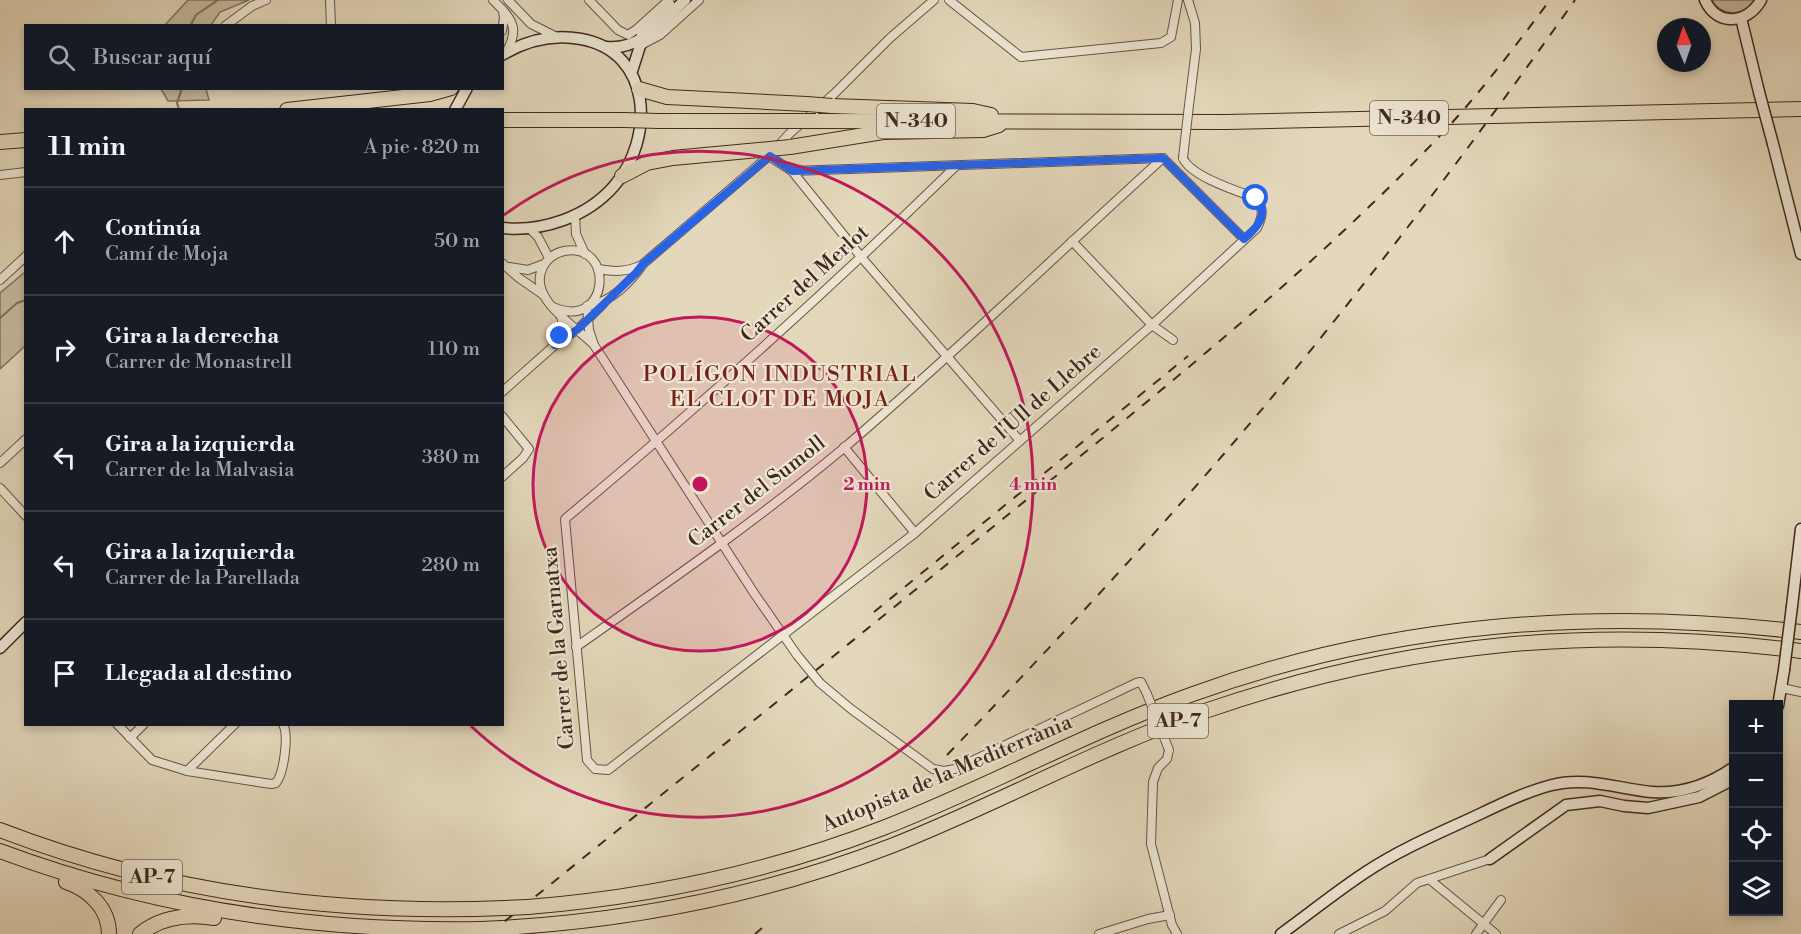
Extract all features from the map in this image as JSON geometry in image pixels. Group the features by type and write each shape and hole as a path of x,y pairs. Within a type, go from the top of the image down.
{"highway":[{"path":"639,89 667,97 973,111 1016,120"},
{"path":"305,108 430,94 444,90"},
{"name":"N-340","path":"504,120 1226,122 1801,109"},
{"path":"622,176 647,163 656,161 764,153 883,132 983,130 1016,120"},
{"path":"0,142 24,140"},
{"name":"Autopista de la Mediterrània","path":"0,830 51,849 135,873 239,895 347,907 416,910 505,909 612,898 716,879 848,841 919,813 1110,727 1188,696 1302,660 1359,647 1449,631 1570,620 1706,623 1801,632"},
{"name":"Autopista de la Mediterrània","path":"0,853 114,888 226,912 349,927 502,931 614,918 708,901 828,868 939,826 1154,729 1209,709 1327,674 1445,651 1552,640 1661,639 1801,651"},
{"path":"0,853 34,872 80,887 99,904 106,917 109,934"},
{"path":"140,934 151,926 172,918 201,916 344,934"}],"street":[{"path":"228,24 252,6 266,0"},
{"path":"330,0 331,24"},
{"path":"493,0 509,17 513,28 514,36 504,54"},
{"path":"508,0 531,24 556,37"},
{"path":"589,0 627,40 643,41 660,35 699,0"},
{"path":"504,54 532,42 556,37 590,41 615,48 657,19 671,0"},
{"path":"632,71 643,41 685,0"},
{"path":"504,390 555,345 578,329 643,264 764,153 835,93 890,38 934,0"},
{"path":"949,0 1021,57 1161,43 1171,37 1178,0"},
{"name":"Carrer de l'Ull de Llebre","path":"595,769 608,770 915,533 1152,325 1257,228 1262,211 1256,198 1194,171 1183,158 1196,49 1195,23 1188,0"},
{"path":"1705,0 1712,11 1721,17 1731,19 1750,14 1761,0"},
{"path":"502,10 503,24"},
{"path":"1741,18 1801,254"},
{"path":"504,228 530,229 575,215 606,194 622,176 638,137 639,89 632,71 621,58 605,46"},
{"path":"456,108 466,90"},
{"path":"764,153 792,171 862,258 1020,441"},
{"path":"792,171 1163,158 1244,239"},
{"name":"Carrer del Sumoll","path":"576,647 723,543 844,447 1163,158"},
{"name":"Carrer del Merlot","path":"565,519 657,442 862,258 956,165"},
{"path":"0,175 24,172"},
{"path":"575,215 576,234 585,255"},
{"path":"530,229 538,237 547,261 539,278 542,294"},
{"path":"1072,241 1152,325 1173,339"},
{"path":"504,265 528,270 547,261 557,253 567,250 576,251 593,260 601,278 596,298 588,306 587,320 594,345"},
{"path":"2,278 24,258"},
{"path":"598,268 626,272 643,264"},
{"path":"2,278 24,265"},
{"path":"504,265 542,294 594,345 782,636 820,683 851,709 933,769 944,771 955,769 1141,682 1169,750 1167,759 1158,768 1153,782 1151,844 1177,934"},
{"path":"556,309 570,312 606,301"},
{"path":"555,345 563,324 556,309"},
{"path":"504,418 529,449 523,458 504,475"},
{"path":"0,463 24,441"},
{"path":"844,447 915,533"},
{"path":"0,488 24,514"},
{"name":"Carrer de la Garnatxa","path":"565,519 587,760 595,769"},
{"path":"1780,700 1801,529"},
{"path":"0,648 24,624"},
{"path":"1782,688 1801,692"},
{"path":"119,726 153,760 187,771 261,783 276,783 281,775 287,731 284,726"},
{"path":"130,738 142,726"},
{"path":"187,771 233,726"},
{"path":"1281,934 1387,859 1445,830 1553,784 1584,781 1653,792 1686,790 1713,780 1729,770"},
{"path":"1343,933 1385,911 1417,882 1490,859 1566,805 1600,801 1648,808 1699,797 1729,782"},
{"path":"1430,879 1496,934"},
{"path":"1476,934 1501,900"},
{"path":"1099,934 1148,919 1170,915"}],"shaded area":[{"path":"188,0 249,0 220,12 212,24 166,24"},
{"path":"1711,0 1755,0 1745,10 1733,13 1721,10"},
{"path":"162,90 206,90 209,100 168,101"},
{"path":"24,273 24,347 0,369 0,293"}],"waterway":[{"path":"191,24 196,15 218,0"},
{"path":"179,108 177,103 181,90"},
{"path":"0,318 17,303 24,301"}],"railway":[{"path":"489,934 1115,428 1278,290 1383,194 1449,126 1494,73 1550,0"},
{"path":"947,755 1048,649 1195,488 1289,377 1427,202 1575,0"},
{"path":"874,612 1188,356"},
{"path":"755,934 762,928"}],"district":[{"name":"POLÍGON INDUSTRIAL EL CLOT DE MOJA","path":"780,386"}],"route":[{"path":"560,336 555,345 578,329 643,264 770,156 792,171 1163,158 1244,239 1257,228 1261,219 1262,211 1256,198"}]}
